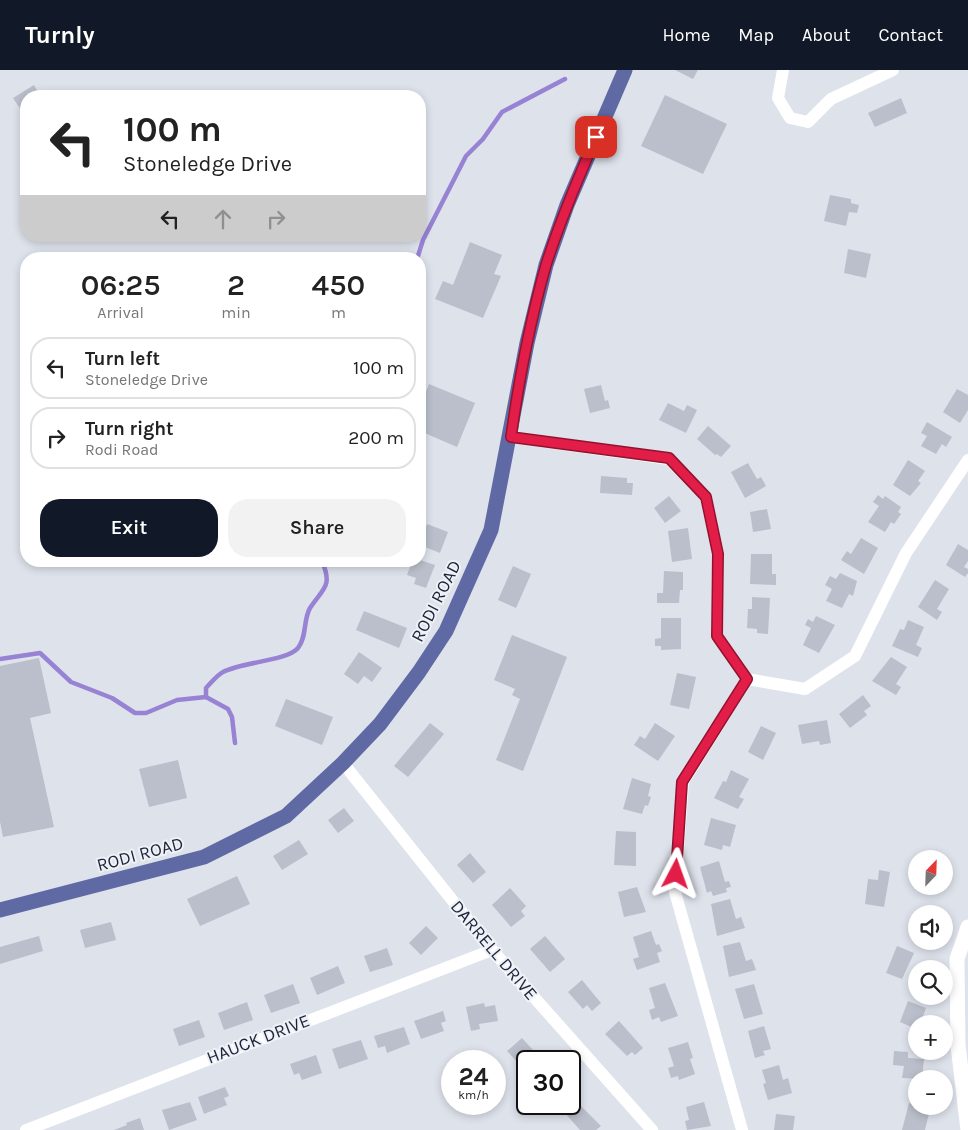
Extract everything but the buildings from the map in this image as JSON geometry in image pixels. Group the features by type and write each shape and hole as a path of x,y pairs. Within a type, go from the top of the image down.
{"main road":[{"name":"RODI ROAD","path":"0,910 204,857 286,816 343,763 380,724 419,672 446,631 492,530 527,344 546,265 567,205 625,70"}],"street":[{"path":"783,70 778,98 790,118 808,122 831,98 893,70"},
{"path":"511,437 669,458 706,497 718,554 717,636 747,679 805,689 855,656 906,554 968,460"},
{"path":"742,1130 675,892 682,782 747,679"},
{"name":"DARRELL DRIVE","path":"343,763 492,950 652,1130"},
{"path":"968,927 957,959 958,1046 968,1130"},
{"name":"HAUCK DRIVE","path":"26,1130 492,950"}],"waterway":[{"path":"426,234 466,156 483,139 502,112 565,79"},
{"path":"419,252 422,242"},
{"path":"235,743 232,717 228,709 206,697 206,688 223,672 284,656 298,648 303,639 306,618 310,608 325,587 327,577 324,567"},
{"path":"0,659 40,653 71,682 112,698 135,713 146,713 177,700 206,697"}],"route":[{"path":"596,137 567,205 546,265 527,344 511,437 669,458 706,497 718,554 717,636 747,679 682,782 676,874"}]}
